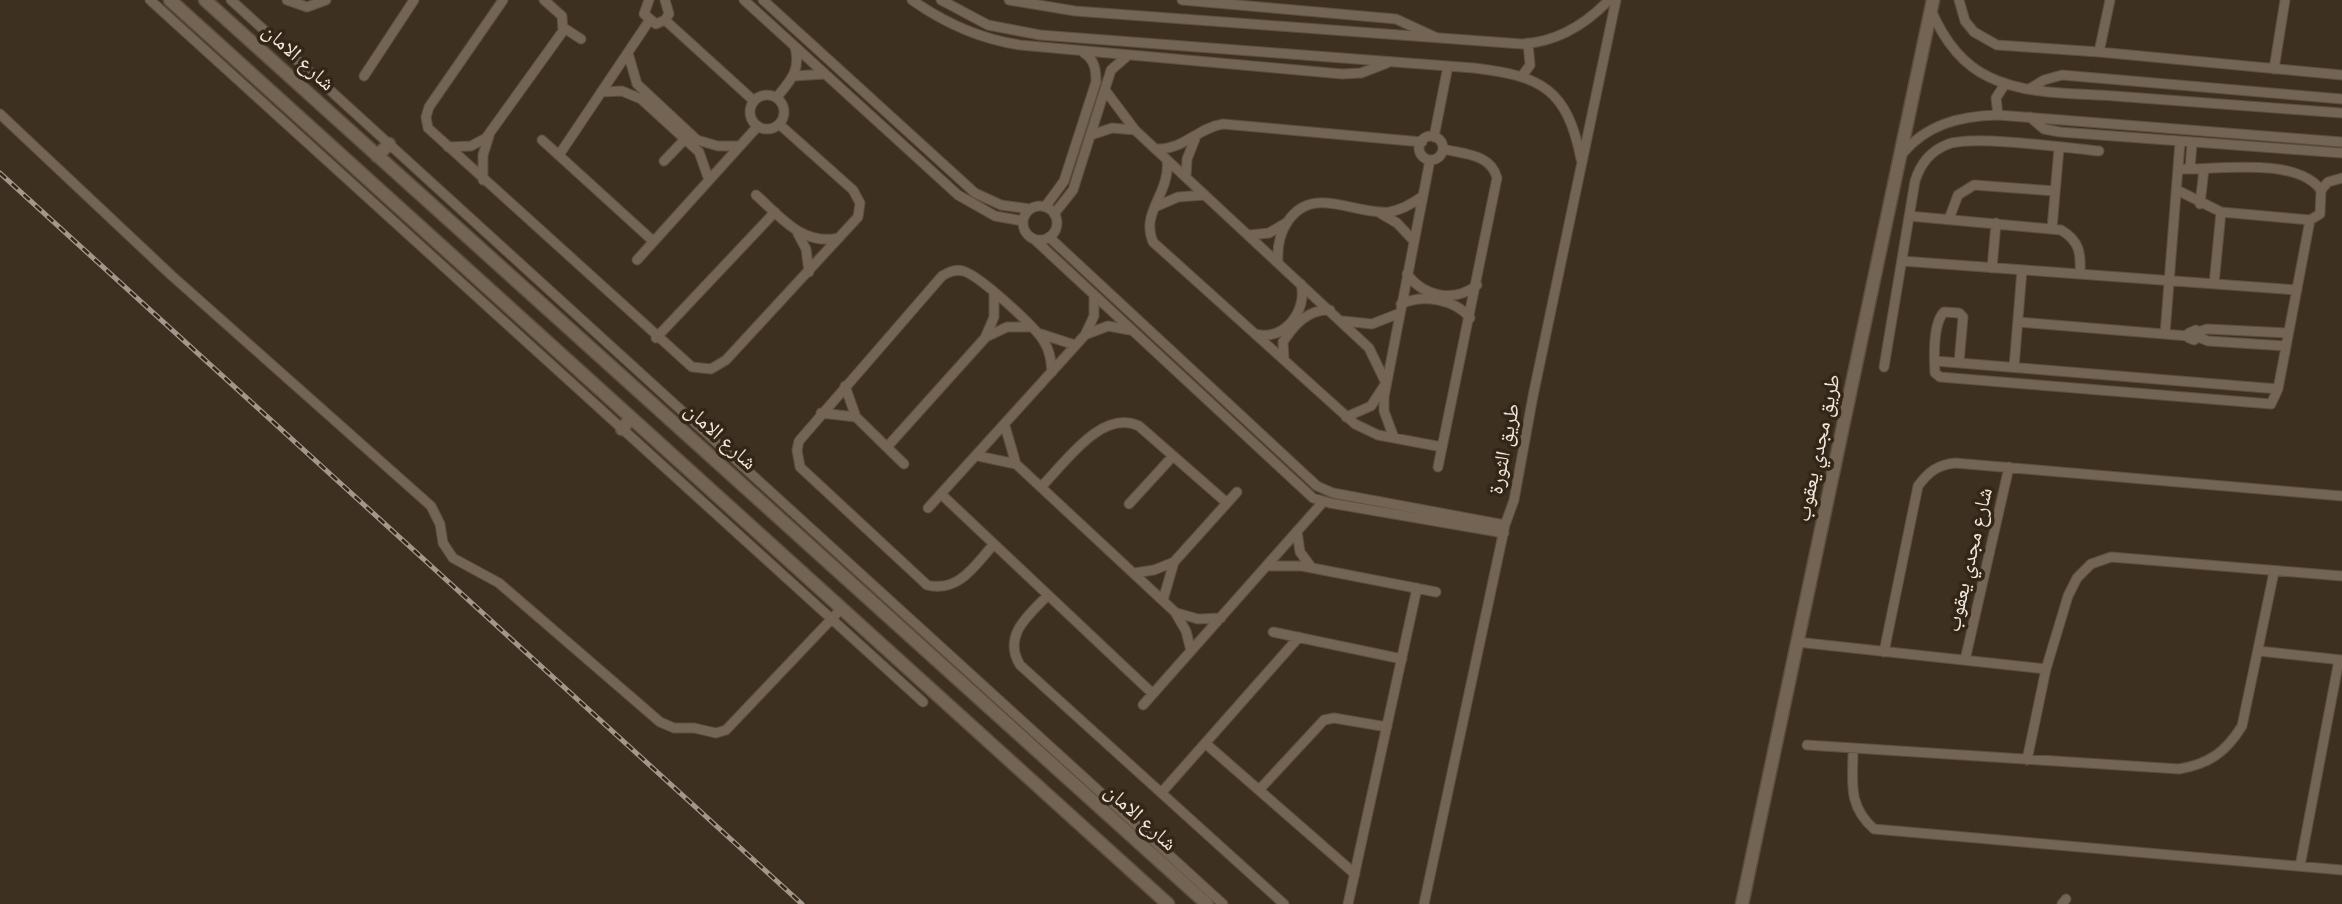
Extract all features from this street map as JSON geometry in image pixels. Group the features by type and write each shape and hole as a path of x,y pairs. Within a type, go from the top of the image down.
{"street":[{"path":"150,0 428,245"},
{"name":"شارع الامان","path":"170,0 274,95 428,245 525,332 631,418 1168,904"},
{"name":"شارع الامان","path":"205,0 377,156 713,447 751,491 925,640 1072,782 1207,904"},
{"path":"231,0 713,447 925,640 1223,904"},
{"path":"287,0 307,7 326,0"},
{"path":"364,76 414,0"},
{"path":"503,0 427,112 430,132 656,338 692,367 702,369 719,365 858,217 857,196 779,124"},
{"path":"647,0 644,14 649,21 656,24 665,20 670,10 665,0"},
{"path":"744,0 969,204 1005,220 1023,221"},
{"path":"763,0 975,193 1001,205 1030,209 1045,206 1064,181 1096,82 1094,63 1083,52"},
{"path":"912,0 955,26 984,38 1039,47 1342,74 1370,70 1389,61"},
{"path":"941,0 988,25 1040,35 1448,66 1522,76 1544,87 1562,102 1571,120 1582,164"},
{"path":"1009,0 1054,9 1439,40 1528,43 1571,31 1609,0"},
{"path":"1182,0 1396,19 1439,40"},
{"name":"طريق الثورة","path":"1424,904 1505,529 1514,500 1616,0"},
{"path":"1959,0 1965,21 1974,32 1997,46 2099,52 2342,75"},
{"path":"2099,52 2110,0"},
{"path":"2274,69 2286,0"},
{"path":"483,180 483,155 491,132 564,28 562,16 544,1"},
{"path":"1932,5 1938,27 1959,55 1986,76 2005,84 2342,113"},
{"name":"طريق مجدي يعقوب","path":"1742,904 1932,5"},
{"path":"665,20 754,101"},
{"path":"559,155 649,21"},
{"path":"564,28 581,39"},
{"path":"227,53 240,44 239,32"},
{"path":"1039,47 1040,35"},
{"path":"1522,76 1530,65 1528,43"},
{"path":"777,97 795,76 795,47"},
{"path":"1197,47 1197,61"},
{"path":"628,53 637,84 697,140 718,146 740,146"},
{"path":"1054,214 1073,190 1116,64 1128,57"},
{"path":"1434,137 1448,66"},
{"path":"795,76 825,74"},
{"path":"2031,88 2062,75 2342,99"},
{"path":"274,95 279,82 290,77"},
{"path":"1998,115 1996,98 2005,84"},
{"path":"1105,90 1135,130 1369,348 1386,383"},
{"path":"601,92 622,91 641,99 685,138 705,160 709,180"},
{"path":"765,94 777,97 784,107 779,124 769,128 758,126 751,117 754,101 765,94"},
{"path":"0,114 171,275 431,506 440,524 443,544 453,558 499,583 665,725 716,733 726,730 842,608"},
{"path":"1899,157 1912,143 1940,124 1960,118 1998,115 2342,142"},
{"path":"2029,117 2044,129 2052,131 2342,153"},
{"path":"1156,149 1183,145 1198,134 1223,124 1422,142 1434,137"},
{"path":"636,260 758,126"},
{"path":"1091,135 1112,128 1135,130"},
{"path":"446,147 471,146 491,132"},
{"path":"1186,177 1187,159 1198,134"},
{"path":"2267,148 2268,136"},
{"path":"1430,160 1440,156 1443,149 1441,141 1434,137"},
{"path":"664,161 685,138"},
{"path":"542,140 653,241"},
{"path":"1884,367 1909,216 1921,166 1931,154 1944,145 1968,141 2099,150"},
{"path":"1422,142 1421,155 1430,160"},
{"path":"2165,334 2180,142"},
{"path":"2190,169 2192,143"},
{"path":"377,156 389,144"},
{"path":"2052,228 2059,148"},
{"path":"1438,467 1497,178 1492,167 1482,159 1443,149"},
{"path":"1167,160 1166,185 1154,208 1149,228 1153,242 1346,417 1364,429 1442,447"},
{"path":"1394,438 1384,411 1386,383 1430,160"},
{"path":"2178,169 2219,166 2301,173 2321,190"},
{"path":"2200,204 2204,169"},
{"path":"2177,190 2200,204 2221,212 2310,220 2320,214 2321,190 2328,183 2342,178"},
{"path":"1950,219 1958,195 1973,185 2055,191"},
{"path":"756,195 795,230 816,240 839,239"},
{"path":"1154,208 1178,197 1205,195"},
{"path":"1249,235 1269,233 1287,222 1302,207 1323,201 1375,211 1401,209 1423,196"},
{"path":"1034,239 1049,237 1056,226 1054,214 1045,206"},
{"path":"1030,209 1023,221 1025,232 1304,491 1323,502 1505,529"},
{"path":"1375,211 1397,223 1414,242"},
{"path":"656,338 775,212"},
{"path":"2214,284 2221,212"},
{"path":"1909,216 2062,230 2076,242 2080,251 2080,274"},
{"path":"1959,363 1963,320 1959,313 1944,312 1940,316 1935,360 1936,373 1940,377 2268,404 2274,401 2278,389 2310,220"},
{"path":"1278,262 1279,242 1287,222"},
{"path":"1992,268 1996,223"},
{"path":"795,230 806,249 809,272"},
{"path":"1049,237 1317,486 1333,492 1505,529"},
{"path":"1902,261 2297,290"},
{"path":"2014,367 2022,270"},
{"path":"994,544 954,584 944,587 927,585 800,467 797,450 799,441 942,276 958,271 966,272 1034,330 1049,350 1052,372"},
{"path":"1407,274 1428,292 1450,296 1477,285"},
{"path":"1255,334 1275,334 1299,313 1303,299 1301,284"},
{"path":"887,447 985,338 994,317 995,295"},
{"path":"928,508 1085,335 1094,316 1094,295"},
{"path":"1341,321 1372,324 1419,299 1450,304 1470,318"},
{"path":"1285,361 1282,349 1286,337 1310,313 1330,310"},
{"path":"2018,322 2195,335 2208,341 2286,346"},
{"path":"1085,335 1108,326 1132,330"},
{"path":"985,338 1007,327 1034,330 1055,341 1075,345"},
{"path":"2195,335 2207,329 2288,333"},
{"path":"525,332 622,429 923,702"},
{"path":"1935,360 2278,389"},
{"path":"1346,417 1371,407 1386,383"},
{"path":"845,386 856,417 904,464"},
{"path":"821,413 856,417"},
{"path":"622,429 631,418"},
{"path":"1041,487 1101,427 1116,421 1139,426 1227,503"},
{"path":"1005,426 1016,464"},
{"path":"978,456 1016,464 1175,612 1186,631 1191,651"},
{"path":"1129,503 1173,456"},
{"path":"1884,652 1918,486 1927,473 1940,465 1955,463 2009,467 2342,496"},
{"name":"شارع مجدي يعقوب","path":"1965,660 2009,467"},
{"path":"734,510 751,491"},
{"path":"1163,600 1174,562 1237,492"},
{"path":"941,494 1153,694"},
{"path":"1143,705 1323,502"},
{"path":"1297,531 1300,552 1314,569"},
{"path":"2027,760 2046,669 2068,596 2077,578 2091,564 2111,557 2342,576"},
{"path":"1134,573 1154,570 1174,562"},
{"path":"1266,566 1290,564 1436,592"},
{"path":"1807,745 2179,769 2199,765 2217,757 2231,743 2242,726 2274,572"},
{"path":"1348,904 1417,589"},
{"path":"1048,595 1017,628 1013,649 1016,658 1027,672 1284,904"},
{"path":"1175,612 1198,619 1221,618"},
{"path":"1273,632 1402,659"},
{"path":"1162,792 1299,637"},
{"path":"1797,642 2046,669"},
{"path":"2259,651 2341,660 2300,866"},
{"path":"1259,790 1324,720 1334,718 1387,727"},
{"path":"1205,743 1355,874"},
{"path":"1853,749 1858,816 1874,829 2342,870"},
{"path":"1058,803 1072,799 1072,782"},
{"path":"1097,841 1103,830 1119,825"}],"railway":[{"path":"0,173 802,904"}]}
